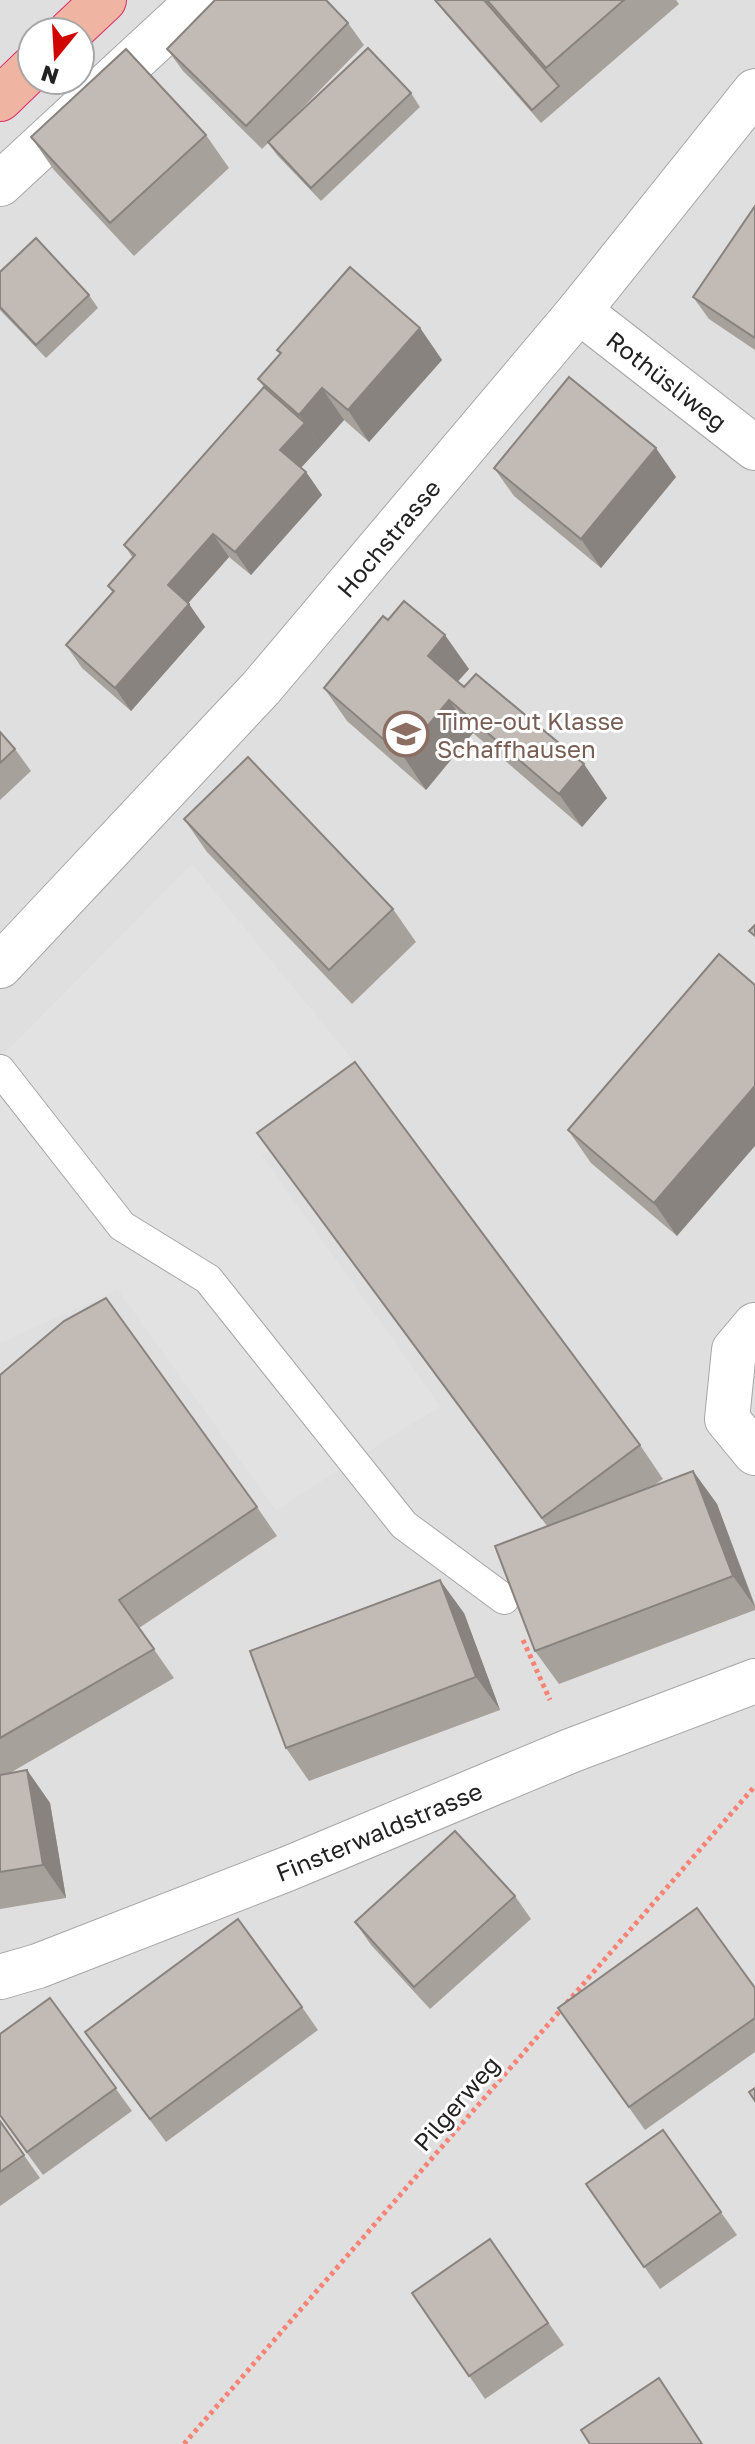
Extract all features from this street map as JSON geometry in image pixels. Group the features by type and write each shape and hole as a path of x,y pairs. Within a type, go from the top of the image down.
{"highway":[{"path":"87,16 104,0"},
{"path":"0,99 16,84"}],"street":[{"path":"0,184 199,0"},
{"name":"Hochstrasse","path":"0,966 261,688 579,311 755,91"},
{"name":"Rothüsliweg","path":"579,311 755,448"},
{"path":"755,1325 734,1350 727,1419 755,1453"},
{"name":"Finsterwaldstrasse","path":"0,1977 38,1966 287,1869 570,1751 755,1681"}],"lane":[{"path":"0,1070 122,1226 208,1279 404,1525 504,1599"}],"path":[{"path":"504,1599 570,1751"},
{"name":"Pilgerweg","path":"184,2444 755,1786"}],"shaded area":[{"path":"0,0 755,0 755,2444 0,2444"},
{"path":"192,864 364,1074 262,1156 440,1406 276,1510 118,1290 0,1343 0,1058"}],"building":[{"path":"215,0 326,0 348,23 246,126 167,49"},
{"path":"435,0 484,0 559,86 532,110"},
{"path":"487,0 624,0 546,68"},
{"path":"368,48 411,93 311,188 268,142"},
{"path":"126,49 206,135 110,223 31,137 75,96 96,96 96,77"},
{"path":"755,206 755,338 693,297"},
{"path":"36,238 89,295 36,345 0,307 0,272"},
{"path":"350,267 420,328 348,410 322,388 299,415 258,379 281,353 277,350"},
{"path":"569,377 656,448 581,539 494,468"},
{"path":"264,387 305,423 280,450 306,472 235,552 213,534 190,560 168,585 189,604 115,688 66,645 114,591 108,586 135,555 124,545"},
{"path":"404,601 445,635 428,656 464,687 476,674 584,764 559,794 449,700 403,756 324,688 383,616 388,620"},
{"path":"0,732 15,749 0,763"},
{"path":"248,757 393,909 329,970 184,819"},
{"path":"719,954 755,985 755,1086 654,1203 568,1130"},
{"path":"355,1062 640,1445 542,1518 257,1133"},
{"path":"106,1298 257,1507 119,1600 154,1649 0,1738 0,1375 64,1321"},
{"path":"693,1471 733,1576 535,1651 495,1546"},
{"path":"440,1580 476,1677 286,1748 250,1651"},
{"path":"27,1770 43,1865 0,1872 0,1775"},
{"path":"455,1831 515,1896 414,1987 355,1922"},
{"path":"697,1908 755,1988 755,2018 629,2107 558,2008"},
{"path":"238,1919 302,2007 150,2119 85,2032"},
{"path":"50,1998 116,2088 27,2152 0,2115 0,2034"},
{"path":"0,2121 24,2155 0,2172"},
{"path":"663,2130 721,2212 644,2267 586,2184"},
{"path":"490,2239 548,2323 469,2376 412,2293"},
{"path":"659,2378 702,2444 590,2444 581,2430"}],"place":[{"name":"Time-out Klasse Schaffhausen","path":"406,734"}]}
